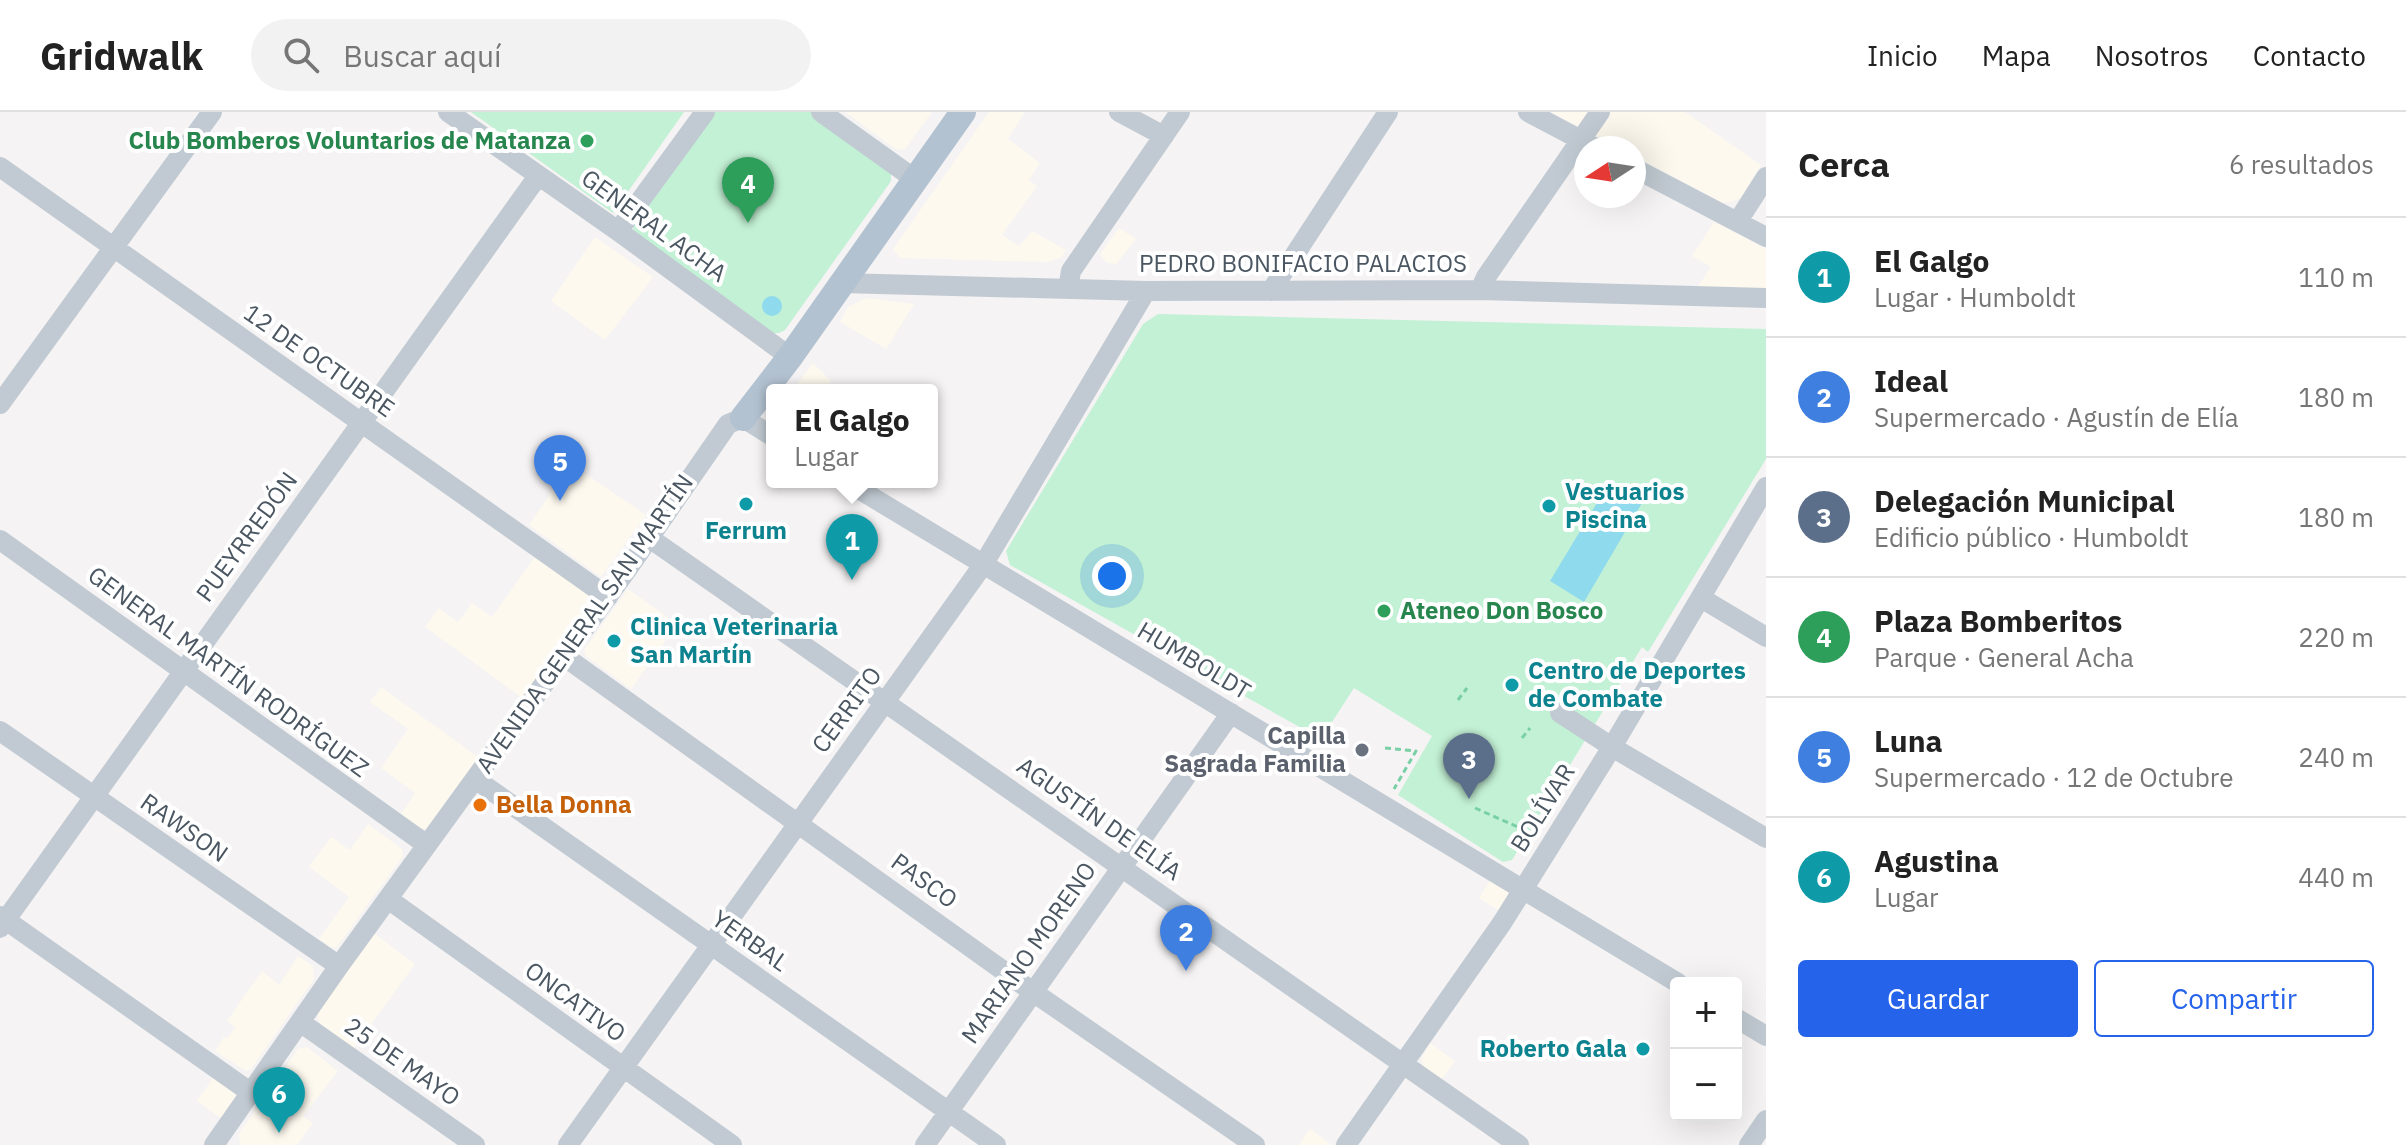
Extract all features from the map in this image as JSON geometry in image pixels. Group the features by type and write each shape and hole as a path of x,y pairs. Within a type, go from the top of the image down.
{"main road":[{"name":"AVENIDA GENERAL SAN MARTÍN","path":"769,384 963,112"},
{"name":"AVENIDA GENERAL SAN MARTÍN","path":"743,418 766,388"}],"street":[{"path":"0,404 212,112"},
{"name":"GENERAL ACHA","path":"448,112 790,357"},
{"path":"618,231 705,112"},
{"path":"821,112 916,180"},
{"path":"1119,112 1164,136"},
{"path":"1068,289 1071,271 1180,112"},
{"path":"1271,291 1388,112"},
{"path":"1528,112 1574,137"},
{"path":"1591,136 1600,112"},
{"path":"1480,290 1486,277 1574,162"},
{"name":"12 DE OCTUBRE","path":"0,167 608,597"},
{"path":"1646,174 1766,237"},
{"name":"PUEYRREDÓN","path":"2,922 538,176"},
{"path":"1738,221 1766,177"},
{"name":"PEDRO BONIFACIO PALACIOS","path":"841,283 1146,291 1480,290 1766,298"},
{"name":"CERRITO","path":"568,1145 983,565 1146,291"},
{"path":"743,418 766,432"},
{"name":"AVENIDA GENERAL SAN MARTÍN","path":"215,1145 339,966 565,657 728,424 743,418"},
{"name":"BOLÍVAR","path":"1346,1145 1522,891 1612,747 1766,487"},
{"name":"HUMBOLDT","path":"857,488 1670,978"},
{"name":"AGUSTÍN DE ELÍA","path":"648,537 1519,1145"},
{"name":"GENERAL MARTÍN RODRÍGUEZ","path":"0,540 427,845"},
{"path":"1701,598 1766,637"},
{"name":"PASCO","path":"565,657 1033,992 1255,1145"},
{"name":"MARIANO MORENO","path":"925,1145 1231,713"},
{"path":"1560,713 1766,838"},
{"name":"RAWSON","path":"0,731 339,966"},
{"name":"YERBAL","path":"475,779 996,1145"},
{"name":"ONCATIVO","path":"388,899 732,1145"},
{"path":"2,922 250,1092"},
{"name":"25 DE MAYO","path":"300,1022 475,1145"},
{"path":"1742,1022 1766,1036"},
{"path":"1749,1145 1766,1120"}],"path":[{"path":"1458,700 1467,688"},
{"path":"1522,738 1530,728"},
{"path":"1385,748 1416,751 1394,789"},
{"path":"1475,808 1520,828"}],"shaded area":[{"path":"845,112 932,112 905,149 897,150"},
{"path":"989,112 1025,112 1008,139 1040,163 1029,180 1037,186 1002,235 1019,246 1032,231 1066,250 1061,258 1047,262 900,258 893,249"},
{"path":"1551,112 1685,112 1761,165 1741,198 1723,203 1646,162 1646,136 1596,136"},
{"path":"1714,222 1766,249 1766,292 1696,289 1711,267 1692,256"},
{"path":"1119,228 1136,239 1116,264 1107,263 1100,254"},
{"path":"595,237 653,277 605,340 551,301"},
{"path":"865,298 914,304 886,349 840,322 848,307"},
{"path":"813,363 831,381 829,384 797,384"},
{"path":"571,464 646,515 601,577 529,525"},
{"path":"537,554 593,598 593,607 525,700 425,627 439,608 458,622 472,603 492,617"},
{"path":"628,589 677,624 631,689 586,656 584,650"},
{"path":"381,687 482,760 426,829 413,827 399,817 415,793 381,768 408,729 370,702"},
{"path":"368,824 402,849 403,856 336,948 331,947 319,939 349,897 309,867 331,837 350,850"},
{"path":"1492,877 1508,892 1507,903 1501,912 1479,898"},
{"path":"374,933 415,964 354,1048 320,1024 319,1009"},
{"path":"298,956 313,966 314,979 251,1069 246,1071 215,1051 235,1028 227,1021 262,971 279,985"},
{"path":"1430,1043 1455,1061 1439,1083 1423,1068 1422,1057"},
{"path":"307,1047 338,1071 303,1116 313,1123 297,1145 240,1145 239,1134 298,1049"},
{"path":"215,1075 239,1096 226,1122 197,1101"},
{"path":"1310,1129 1332,1145 1299,1145"}],"green space":[{"name":"Club Bomberos Voluntarios de Matanza","path":"471,112 684,112 613,213"},
{"path":"712,112 811,112 891,173 891,181 785,330 779,333 771,333 638,236 633,228 635,218"},
{"name":"Ateneo Don Bosco","path":"1158,314 1766,329 1766,459 1648,652 1642,647 1512,860 1503,862 1398,795 1432,736 1354,688 1321,739 1010,565 1006,551 1143,324"}],"water":[{"path":"772,296 779,299 782,306 779,313 772,316 765,313 762,306 765,299"},
{"path":"1609,483 1642,503 1584,602 1550,581"}],"place":[{"name":"Club Bomberos Voluntarios de Matanza","path":"587,141"},
{"name":"Plaza Bomberitos","path":"748,223"},
{"name":"Luna","path":"560,501"},
{"name":"Ferrum","path":"746,504"},
{"name":"Vestuarios Piscina","path":"1549,506"},
{"name":"El Galgo","path":"852,580"},
{"name":"Ateneo Don Bosco","path":"1384,611"},
{"name":"Clinica Veterinaria San Martín","path":"614,641"},
{"name":"Centro de Deportes de Combate","path":"1512,685"},
{"name":"Capilla Sagrada Familia","path":"1362,750"},
{"name":"Delegación Municipal","path":"1469,799"},
{"name":"Bella Donna","path":"480,805"},
{"name":"Ideal","path":"1186,971"},
{"name":"Roberto Gala","path":"1643,1049"},
{"name":"Agustina","path":"279,1133"}]}
